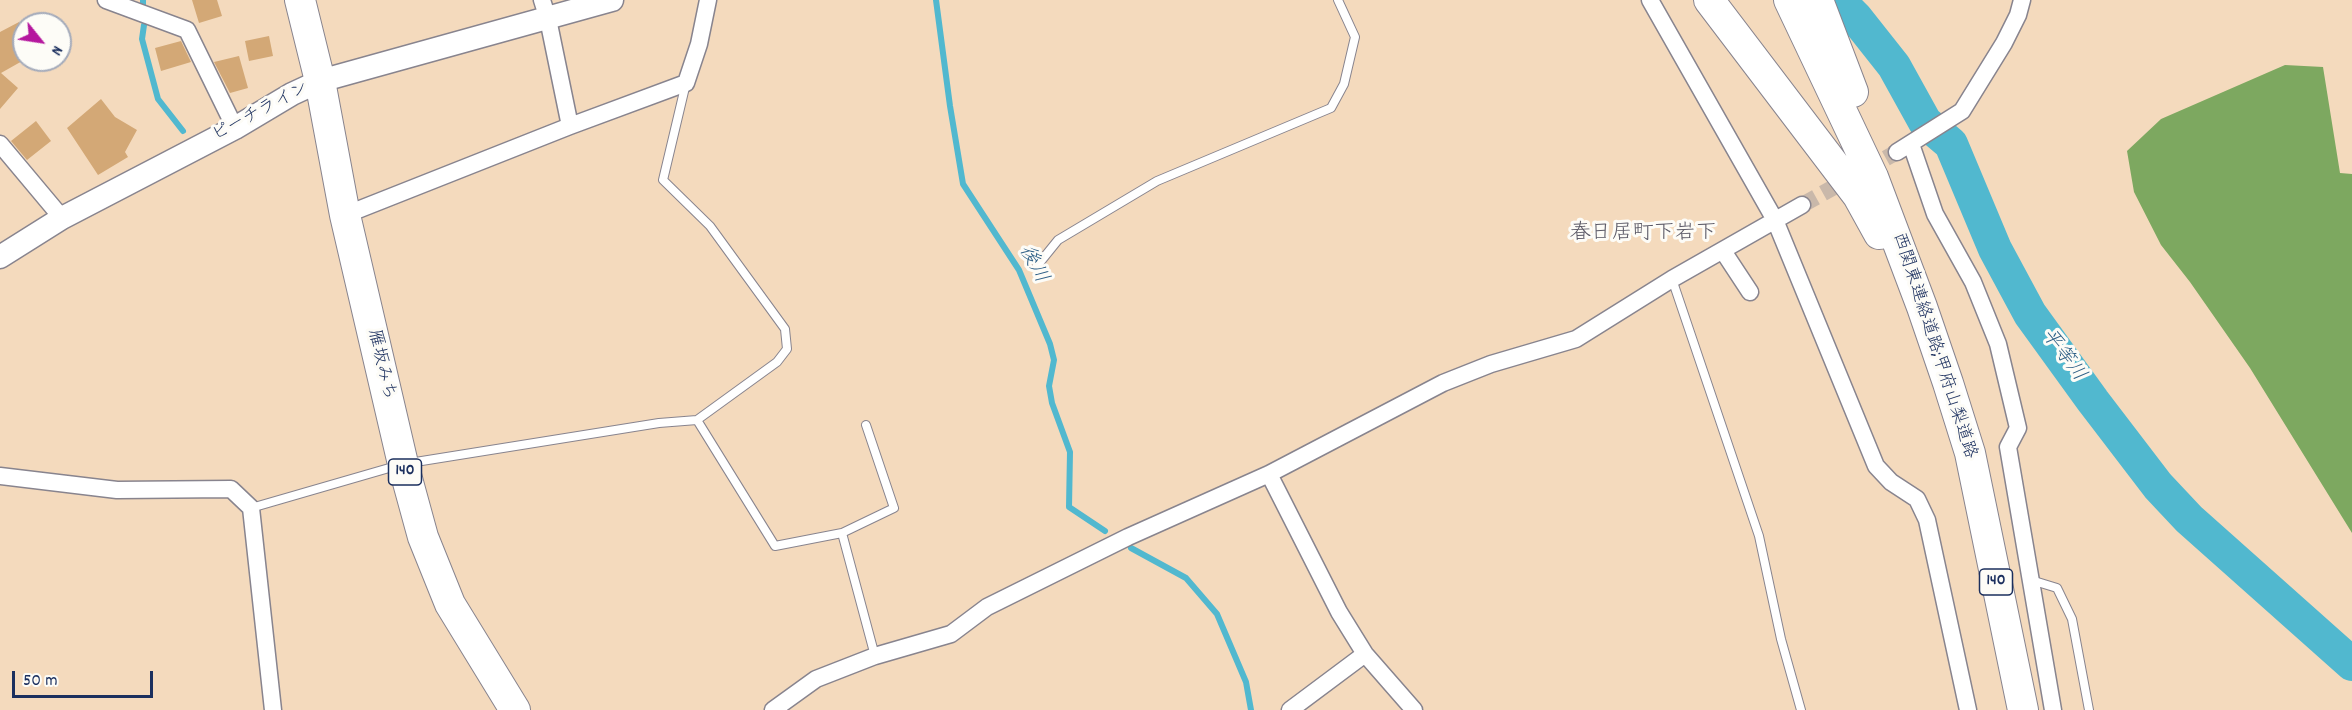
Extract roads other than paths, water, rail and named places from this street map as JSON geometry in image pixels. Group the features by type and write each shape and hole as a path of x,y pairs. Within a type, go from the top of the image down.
{"highway":[{"name":"雁坂みち","path":"300,0 320,81 345,215 403,464 423,537 450,604 515,710"},
{"path":"1709,0 1858,196 1881,237 1948,383"},
{"name":"西関東連絡道路;甲府山梨道路","path":"1789,0 1873,177 1898,240 1948,383 1970,453 2023,710"},
{"path":"1818,0 1883,179 1898,240"}],"street":[{"path":"106,0 187,30 235,128"},
{"name":"ピーチライン","path":"0,257 62,218 320,81 545,10 612,0"},
{"path":"345,215 686,83 699,44 708,0"},
{"path":"1650,0 1775,220 1876,466 1891,482 1917,499 1927,520 1968,710"},
{"path":"2022,0 2018,15 2004,43 1962,111 1904,148 1935,214 1973,282 1998,344 2018,428 2008,447 2054,710"},
{"path":"545,10 570,126"},
{"path":"0,144 62,218"},
{"path":"773,710 816,679 875,656 951,634 987,607 1128,537 1269,474 1443,383 1491,364 1576,339 1672,279 1802,205"},
{"path":"1723,251 1750,292"},
{"path":"1269,474 1340,612 1365,654 1414,710"},
{"path":"0,476 117,490 231,489 250,508 273,710"},
{"path":"1290,710 1365,654"}],"lane":[{"path":"1037,266 1058,240 1156,181 1331,108 1344,84 1355,37 1338,0"},
{"path":"250,508 403,464 659,423 697,420 777,362 788,349 785,329 710,226 663,180 686,83"},
{"path":"1672,279 1759,536 1781,639 1800,710"},
{"path":"697,420 775,546 842,533 894,508 866,424"},
{"path":"842,533 875,656"},
{"path":"2031,580 2057,588 2072,619 2089,710"}],"waterway":[{"path":"143,0 143,8"},
{"name":"後川","path":"936,0 963,184 1019,270 1050,344 1054,360 1049,386 1052,403 1070,452 1069,507 1105,531"},
{"name":"平等川","path":"1838,0 1856,18 1894,66 1925,122 1951,144 1995,249 2030,314 2158,486 2189,519 2352,664"},
{"path":"144,25 142,39 158,99 183,131"},
{"name":"後川","path":"1131,548 1186,578 1217,614 1246,682 1251,710"}],"tunnel":[{"path":"1802,205 1897,152"}],"district":[{"name":"春日居町下岩下","path":"1643,235"}]}
